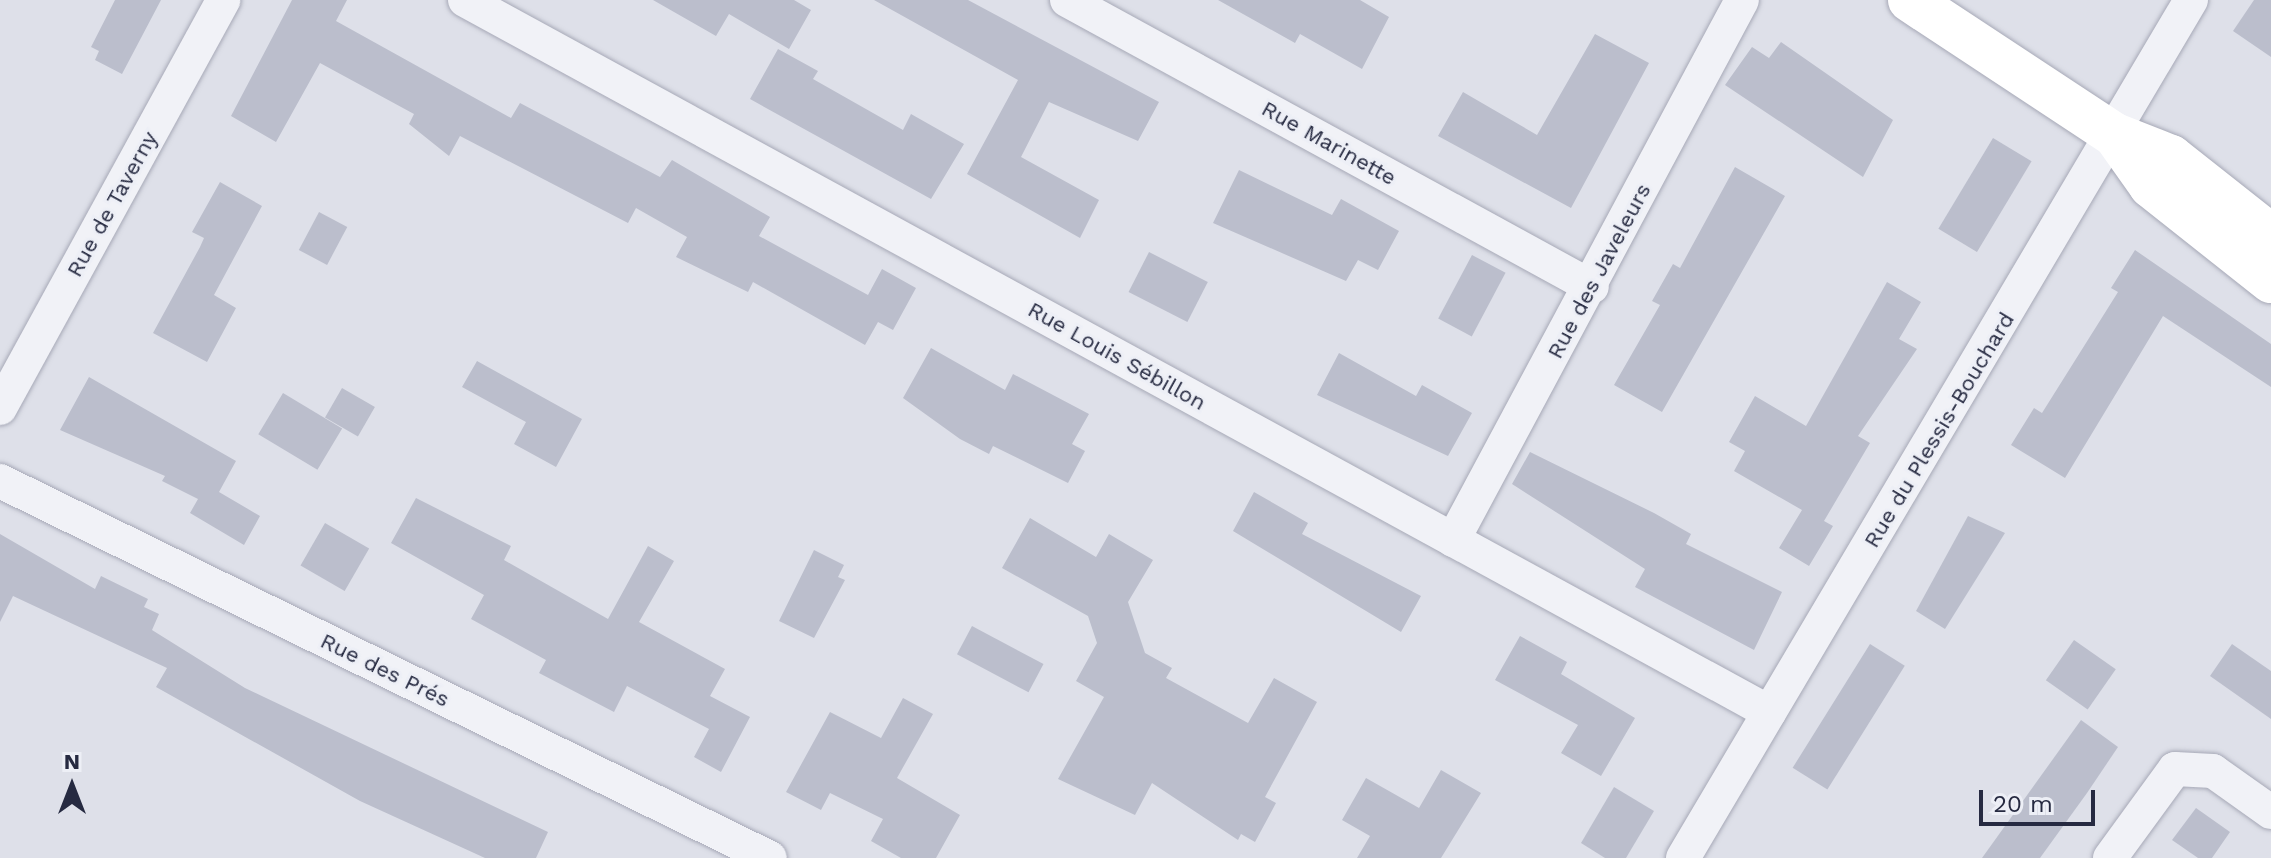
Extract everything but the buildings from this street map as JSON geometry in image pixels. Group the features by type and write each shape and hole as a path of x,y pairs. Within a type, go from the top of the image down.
{"main road":[{"path":"1910,0 2115,135 2171,157 2271,236"},
{"path":"2115,135 2151,186 2271,281"}],"street":[{"name":"Rue de Taverny","path":"0,408 223,0"},
{"name":"Rue Louis Sébillon","path":"465,0 1769,712"},
{"name":"Rue Marinette","path":"1067,0 1592,287"},
{"name":"Rue des Javeleurs","path":"1453,540 1592,287 1742,0"},
{"name":"Rue du Plessis-Bouchard","path":"1683,858 2115,135 2191,0"},
{"name":"Rue des Prés","path":"0,481 770,858"},
{"path":"2110,858 2175,769 2213,771 2271,812"}]}
